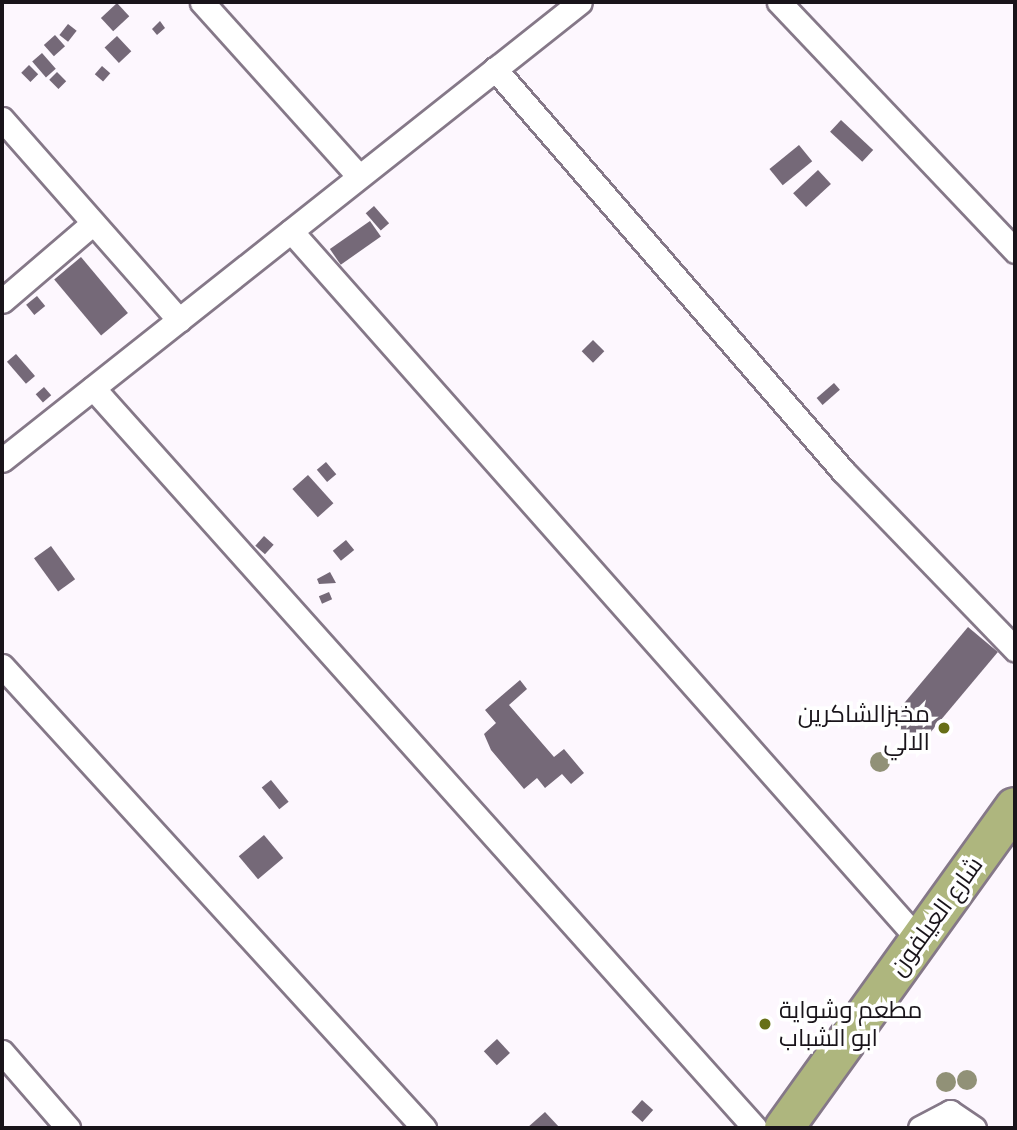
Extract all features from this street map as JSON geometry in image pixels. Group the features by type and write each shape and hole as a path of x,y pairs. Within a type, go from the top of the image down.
{"highway":[{"name":"شارع العيلفون","path":"784,1128 1015,807"}],"street":[{"path":"202,2 358,175"},
{"path":"2,460 358,175 580,2"},
{"path":"779,2 1015,251"},
{"path":"495,69 843,471 1015,649"},
{"path":"2,119 179,320"},
{"path":"2,301 93,223"},
{"path":"290,231 918,939"},
{"path":"93,388 755,1128"},
{"path":"2,666 424,1128"},
{"path":"2,1052 68,1128"},
{"path":"920,1128 950,1112 974,1128"}],"building":[{"path":"117,3 129,16 113,31 101,18"},
{"path":"160,21 165,28 157,35 152,29"},
{"path":"68,24 77,31 68,42 59,35"},
{"path":"55,35 65,46 54,56 44,45"},
{"path":"117,36 131,51 119,63 105,48"},
{"path":"42,53 56,69 46,77 32,62"},
{"path":"29,65 38,74 30,82 21,73"},
{"path":"102,66 110,73 103,82 95,74"},
{"path":"57,72 66,81 58,89 49,80"},
{"path":"841,120 873,150 862,162 830,132"},
{"path":"799,145 812,161 783,185 769,169"},
{"path":"818,170 831,184 806,207 793,193"},
{"path":"374,206 389,223 381,231 366,213"},
{"path":"370,221 381,237 341,265 330,249"},
{"path":"81,257 128,313 101,335 54,279"},
{"path":"37,296 45,306 34,315 26,305"},
{"path":"593,340 604,351 593,363 582,351"},
{"path":"16,354 35,376 26,384 7,362"},
{"path":"834,383 840,390 823,405 817,398"},
{"path":"44,387 51,395 43,403 36,394"},
{"path":"326,462 336,474 327,482 317,470"},
{"path":"308,475 333,503 318,517 292,489"},
{"path":"264,536 274,545 265,554 255,546"},
{"path":"346,540 354,550 341,561 333,551"},
{"path":"51,546 75,579 58,592 34,558"},
{"path":"330,572 336,583 319,584 317,579"},
{"path":"329,592 332,599 322,604 319,596"},
{"path":"968,627 998,652 919,746 890,720"},
{"path":"520,680 527,689 509,705 554,757 564,749 584,773 571,784 562,774 545,788 537,778 524,789 491,750 484,734 496,723 485,710"},
{"path":"271,780 289,802 279,809 262,788"},
{"path":"264,835 283,858 258,879 239,856"},
{"path":"497,1039 510,1053 497,1065 484,1051"},
{"path":"642,1100 653,1110 642,1122 631,1112"},
{"path":"545,1112 560,1128 527,1128"}],"place":[{"name":"مخبزالشاكرين الالي","path":"944,728"},
{"name":"مطعم وشواية ابو الشباب","path":"765,1024"}]}
